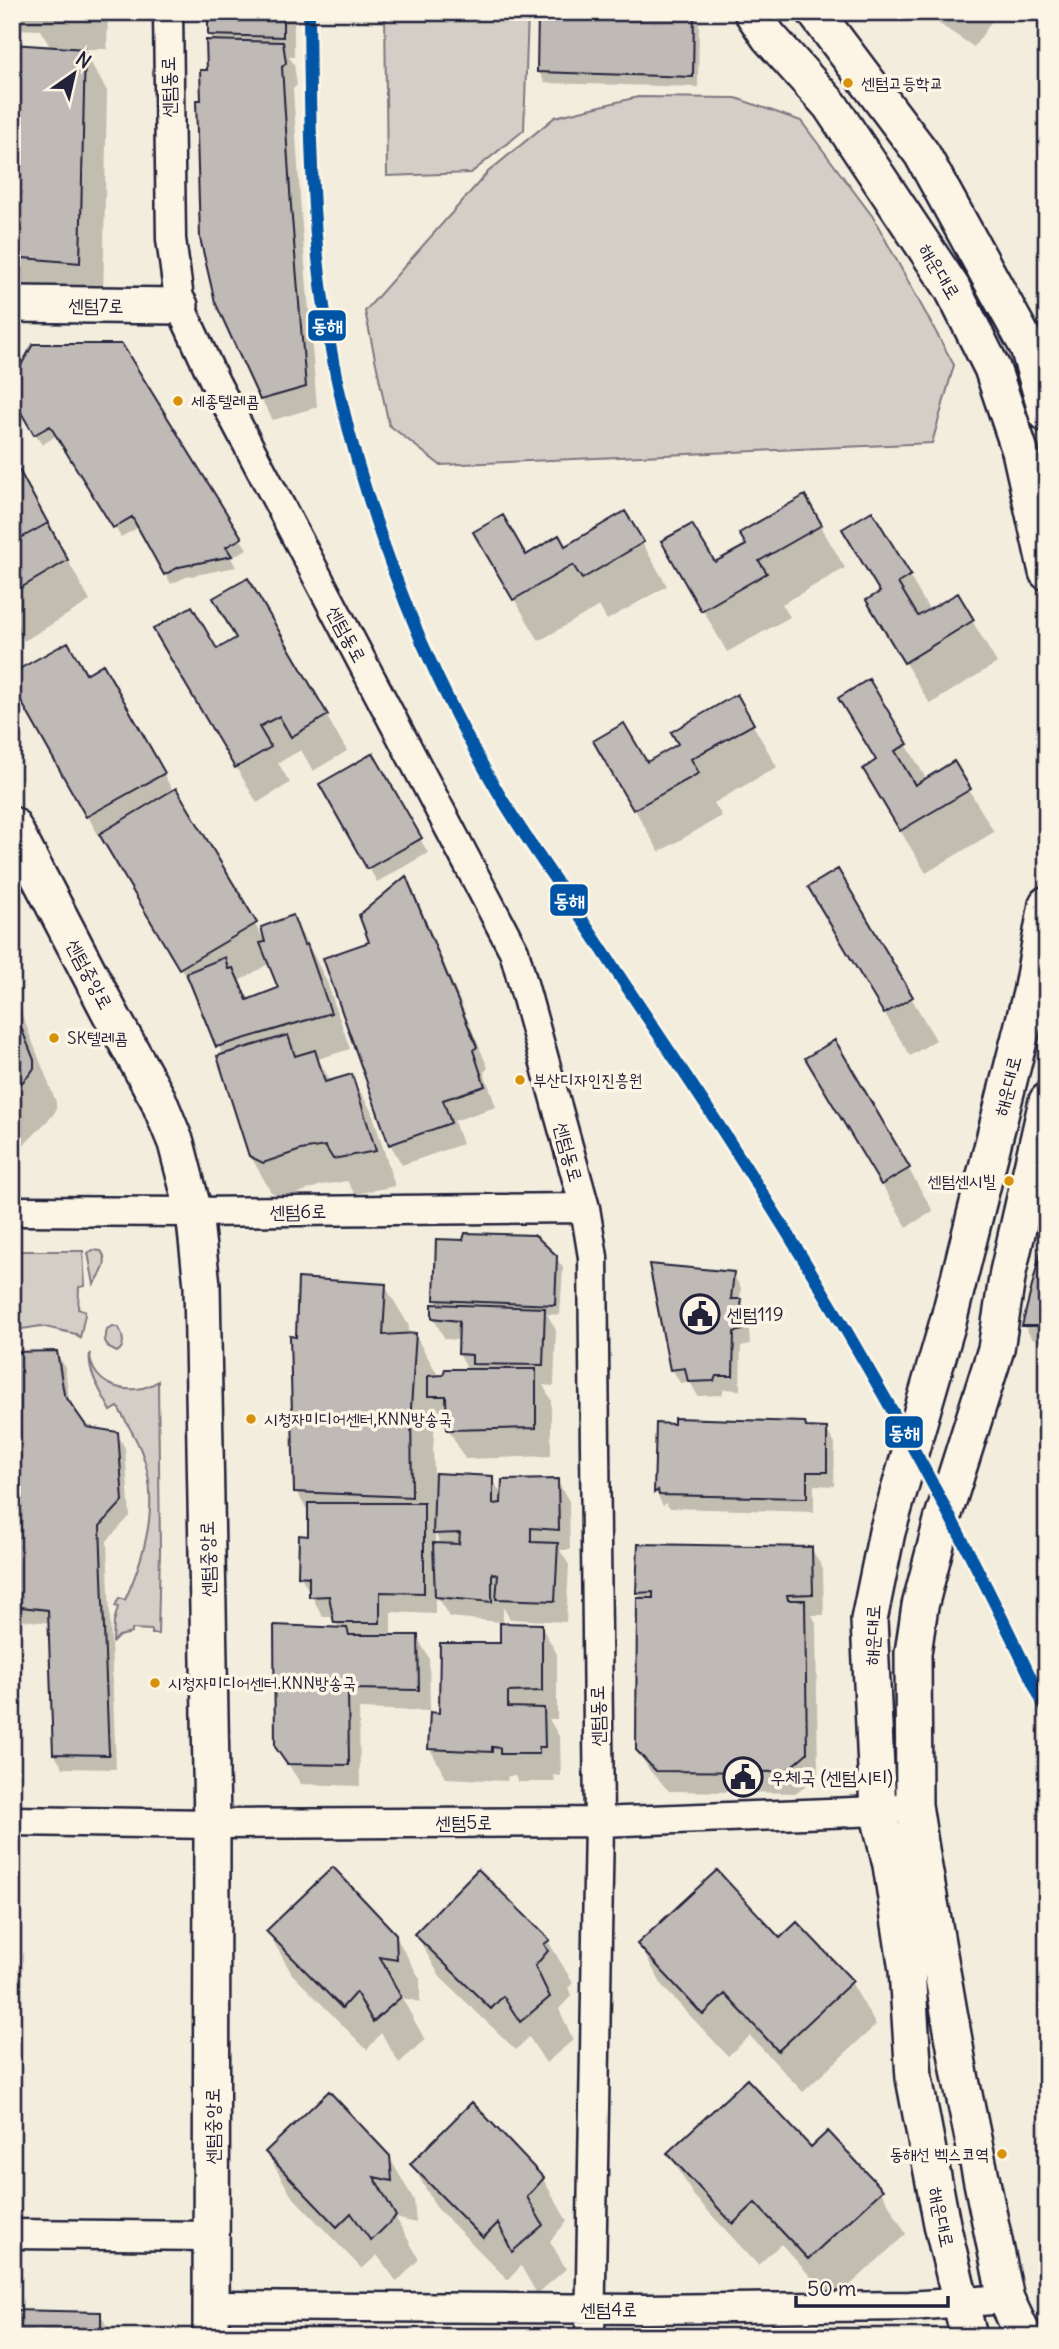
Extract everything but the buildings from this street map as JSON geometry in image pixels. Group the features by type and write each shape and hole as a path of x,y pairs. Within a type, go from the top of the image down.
{"main road":[{"name":"해운대로","path":"752,12 769,37 830,105 952,288 992,369 1020,451 1047,572"},
{"path":"815,12 922,154 1028,348 1047,414"},
{"name":"센텀7로","path":"12,304 180,306"},
{"name":"센텀중앙로","path":"12,825 158,1099 176,1143 194,1212 202,1284 212,1824 211,2321"},
{"name":"해운대로","path":"969,2337 942,2224 914,2078 907,1970 891,1865 878,1811 869,1620 887,1532 948,1322 1031,993 1047,904"},
{"path":"1024,2337 1006,2299 960,2075 915,1805 913,1653 920,1606 943,1517 996,1349 1007,1272 1047,1101"}],"street":[{"name":"센텀동로","path":"167,12 171,239 180,306 215,382 514,951 585,1208 593,1257 598,1822 590,2337"},
{"name":"센텀6로","path":"12,1211 585,1208"},
{"name":"센텀5로","path":"12,1821 212,1824 598,1822 878,1811 915,1805"},
{"path":"12,2234 211,2236"},
{"name":"센텀4로","path":"211,2321 591,2309 882,2306 1006,2299"}],"shaded area":[{"path":"385,12 528,12 524,130 471,173 387,176"},
{"path":"638,97 736,98 801,121 873,217 954,365 932,443 440,465 389,425 365,311 488,172 555,117"},
{"path":"93,1250 101,1251 105,1259 104,1268 94,1284 88,1253"},
{"path":"12,1251 83,1251 85,1286 79,1287 78,1309 85,1311 85,1314 80,1338 76,1334 41,1326 22,1329 12,1334"},
{"path":"113,1326 119,1328 122,1337 122,1347 117,1352 109,1348 105,1341 107,1329"},
{"path":"90,1353 92,1365 105,1382 125,1389 137,1389 158,1381 158,1634 152,1634 152,1630 132,1629 132,1633 119,1636 113,1642 118,1607 115,1606 119,1598 125,1600 144,1548 150,1493 141,1449 118,1407 111,1411 93,1375"}],"transit line":[{"name":"동해","path":"309,12 313,197 330,346 342,404 366,490 392,568 423,646 459,721 507,808 724,1133 855,1345 936,1489 1047,1712"}],"place":[{"name":"센텀고등학교","path":"848,83"},
{"name":"세종텔레콤","path":"178,401"},
{"name":"SK텔레콤","path":"54,1038"},
{"name":"부산디자인진흥원","path":"520,1080"},
{"name":"센텀센시빌","path":"1009,1181"},
{"name":"센텀119","path":"700,1314"},
{"name":"시청자미디어센터,KNN방송국","path":"251,1419"},
{"name":"시청자미디어센터.KNN방송국","path":"155,1683"},
{"name":"우체국 (센텀시티)","path":"743,1777"},
{"name":"동해선 벡스코역","path":"1002,2154"}]}
